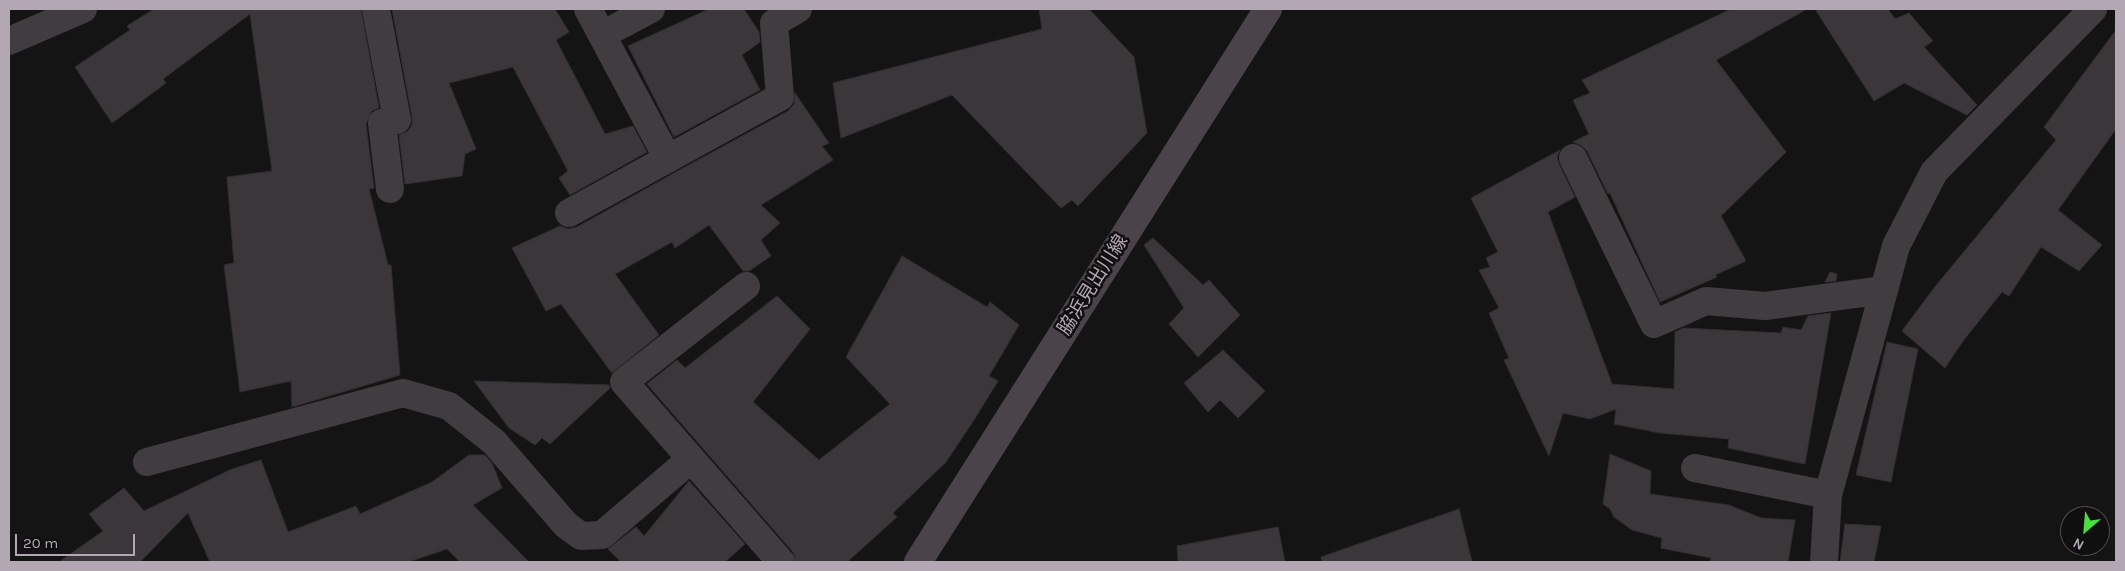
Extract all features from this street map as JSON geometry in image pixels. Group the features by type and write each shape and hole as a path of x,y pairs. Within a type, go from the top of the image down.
{"street":[{"path":"9,41 83,9"},
{"path":"376,9 396,120 382,123 390,189"},
{"path":"588,9 668,159"},
{"path":"602,35 651,9"},
{"path":"569,213 780,97 774,23 798,9"},
{"name":"脇浜見出川線","path":"918,562 1268,9"},
{"path":"1824,562 1828,495 1896,246 1934,172 2093,9"},
{"path":"1573,158 1654,324 1706,301 1764,306 1884,290"},
{"path":"746,286 624,382 782,562"},
{"path":"148,462 403,393 449,406 494,442 566,525 581,536 602,535 691,459"},
{"path":"1695,468 1828,495"}],"building":[{"path":"154,9 361,9 379,108 372,111 366,124 374,188 369,189 388,265 391,265 400,375 292,407 291,381 240,392 224,265 234,263 227,177 272,171 250,14 163,79 166,83 112,123 75,67 130,30 127,26"},
{"path":"392,9 555,9 569,32 556,40 605,134 633,126 647,152 570,195 559,178 568,171 513,67 449,83 476,149 465,154 462,176 405,184 399,135 408,131 412,125 412,117"},
{"path":"709,9 744,9 759,32 760,42 742,55 760,90 674,137 628,46"},
{"path":"1039,9 1089,9 1134,57 1147,133 1078,206 1072,200 1061,208 952,95 841,138 833,83 1042,29"},
{"path":"1731,9 1807,9 1716,60 1786,152 1721,216 1746,261 1715,275 1717,277 1660,302 1610,193 1608,194 1587,151 1581,145 1573,142 1589,134 1573,100 1590,93 1582,80"},
{"path":"1815,9 1888,9 1895,19 1909,13 1933,41 1924,47 1977,105 1967,115 1904,83 1874,101"},
{"path":"2116,30 2116,129 2058,210 2102,245 2079,271 2041,247 2009,296 2002,292 1963,341 1945,368 1902,331 1934,288 2056,140 2044,127"},
{"path":"795,93 829,143 822,146 833,160 761,205 780,223 761,240 771,256 749,271 743,271 709,225 675,248 672,242 615,274 659,335 612,373 561,304 546,311 512,248 560,226 568,229 577,227 788,111 794,104"},
{"path":"1560,150 1557,157 1559,164 1575,197 1548,212 1612,384 1674,389 1675,332 1683,328 1781,333 1783,327 1801,330 1808,316 1831,313 1805,464 1728,448 1729,439 1660,433 1614,424 1616,409 1590,419 1563,413 1549,456 1504,360 1509,358 1489,313 1499,308 1479,270 1490,267 1486,258 1498,252 1471,198"},
{"path":"1153,238 1203,285 1209,280 1240,315 1198,357 1169,324 1184,308 1144,245"},
{"path":"902,256 987,307 990,302 1019,325 989,376 998,381 974,420 946,462 893,513 897,517 847,562 796,562 793,552 647,384 677,360 685,368 777,296 810,329 753,402 819,460 890,404 846,357"},
{"path":"1830,272 1837,274 1836,281 1825,282"},
{"path":"1887,342 1918,349 1891,482 1856,475"},
{"path":"1223,350 1265,391 1238,418 1220,400 1208,412 1184,383"},
{"path":"474,381 609,385 610,388 550,444 542,438 535,445 509,428"},
{"path":"1610,454 1651,471 1650,494 1729,505 1761,518 1795,520 1788,562 1710,562 1711,558 1661,548 1662,538 1632,530 1614,517 1610,509 1603,504"},
{"path":"469,455 485,455 492,463 502,488 473,505 529,562 460,562 447,549 408,562 210,562 188,513 140,562 59,562 103,531 89,514 124,488 144,511 232,469 261,460 288,532 356,506 360,514 432,482"},
{"path":"689,481 745,544 725,562 621,562 608,549 636,527 644,536"},
{"path":"1459,509 1472,562 1322,562 1321,557"},
{"path":"1845,524 1881,526 1874,562 1840,562"},
{"path":"1278,527 1285,562 1178,562 1177,546"}]}
